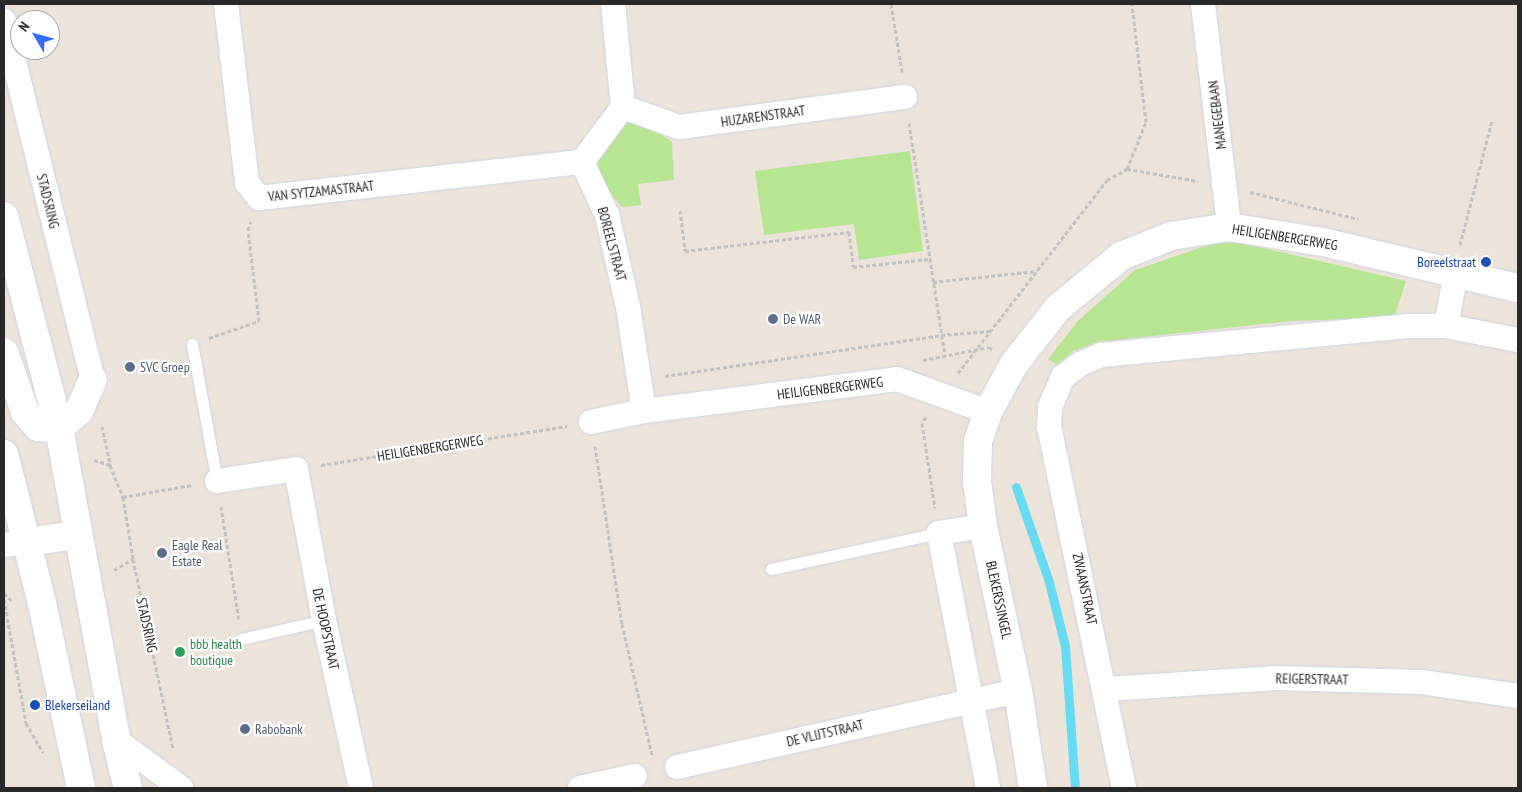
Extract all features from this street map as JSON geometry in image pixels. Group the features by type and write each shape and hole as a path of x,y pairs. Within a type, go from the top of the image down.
{"main road":[{"path":"4,216 59,428 76,535 96,623 116,740 128,788"},
{"name":"HEILIGENBERGERWEG","path":"988,412 1014,364 1058,308 1121,256 1171,236 1229,227 1323,242 1518,288"},
{"path":"4,352 25,412 38,428 59,428 79,410 93,380"},
{"name":"BLEKERSSINGEL","path":"988,412 978,441 977,481 983,526 1018,691 1033,788"},
{"path":"4,454 15,543 82,788"},
{"path":"15,543 76,535"}],"street":[{"name":"VAN SYTZAMASTRAAT","path":"226,4 247,183 259,198 582,162"},
{"path":"582,162 623,107 613,4"},
{"name":"MANEGEBAAN","path":"1203,4 1229,227"},
{"name":"STADSRING","path":"4,20 93,380"},
{"name":"HUZARENSTRAAT","path":"623,107 679,127 905,97"},
{"name":"BOREELSTRAAT","path":"582,162 607,216 628,307 644,412"},
{"path":"1456,273 1446,326 1518,340"},
{"name":"ZWAANSTRAAT","path":"1124,788 1106,688 1049,427 1050,407 1063,377 1074,368 1101,356 1242,339 1406,326 1446,326"},
{"name":"HEILIGENBERGERWEG","path":"592,422 644,412 897,379 988,412"},
{"path":"217,481 296,469"},
{"name":"DE HOOPSTRAAT","path":"296,469 324,620 361,788"},
{"path":"983,526 939,533 973,699 988,788"},
{"name":"REIGERSTRAAT","path":"1106,688 1274,678 1421,682 1518,696"},
{"name":"DE VLIJTSTRAAT","path":"677,766 973,699 1018,691"},
{"path":"116,740 181,787"},
{"path":"580,788 644,769"}],"lane":[{"path":"192,344 217,481"},
{"path":"771,569 939,533"},
{"path":"241,639 324,620"}],"path":[{"path":"891,4 945,356"},
{"path":"1127,169 1146,122 1132,4"},
{"path":"1460,245 1492,120"},
{"path":"977,349 1107,180 1127,169 1225,186"},
{"path":"192,344 259,321 248,230 259,198"},
{"path":"680,210 685,251 849,232 853,267 930,259"},
{"path":"934,282 1036,272"},
{"path":"639,379 941,335 991,331"},
{"path":"592,422 644,769"},
{"name":"HEILIGENBERGERWEG","path":"296,469 592,422"},
{"path":"924,432 939,533"},
{"name":"STADSRING","path":"110,465 123,497 133,559 181,787"},
{"path":"123,497 217,481 241,639"},
{"path":"4,599 26,723 47,757"}],"green space":[{"path":"629,122 645,124 672,142 674,180 638,184 641,205 622,207 593,173 594,155 612,133"},
{"path":"910,151 923,251 859,260 854,224 764,235 755,171"},
{"path":"1217,242 1242,243 1406,281 1394,318 1290,321 1097,342 1073,351 1057,365 1048,359 1078,321 1135,270"}],"waterway":[{"path":"1016,487 1049,582 1065,646 1075,788"}],"place":[{"name":"Boreelstraat","path":"1486,262"},
{"name":"De WAR","path":"773,319"},
{"name":"SVC Groep","path":"130,367"},
{"name":"Eagle Real Estate","path":"162,553"},
{"name":"bbb health boutique","path":"180,652"},
{"name":"Blekerseiland","path":"35,705"},
{"name":"Rabobank","path":"245,729"}]}
